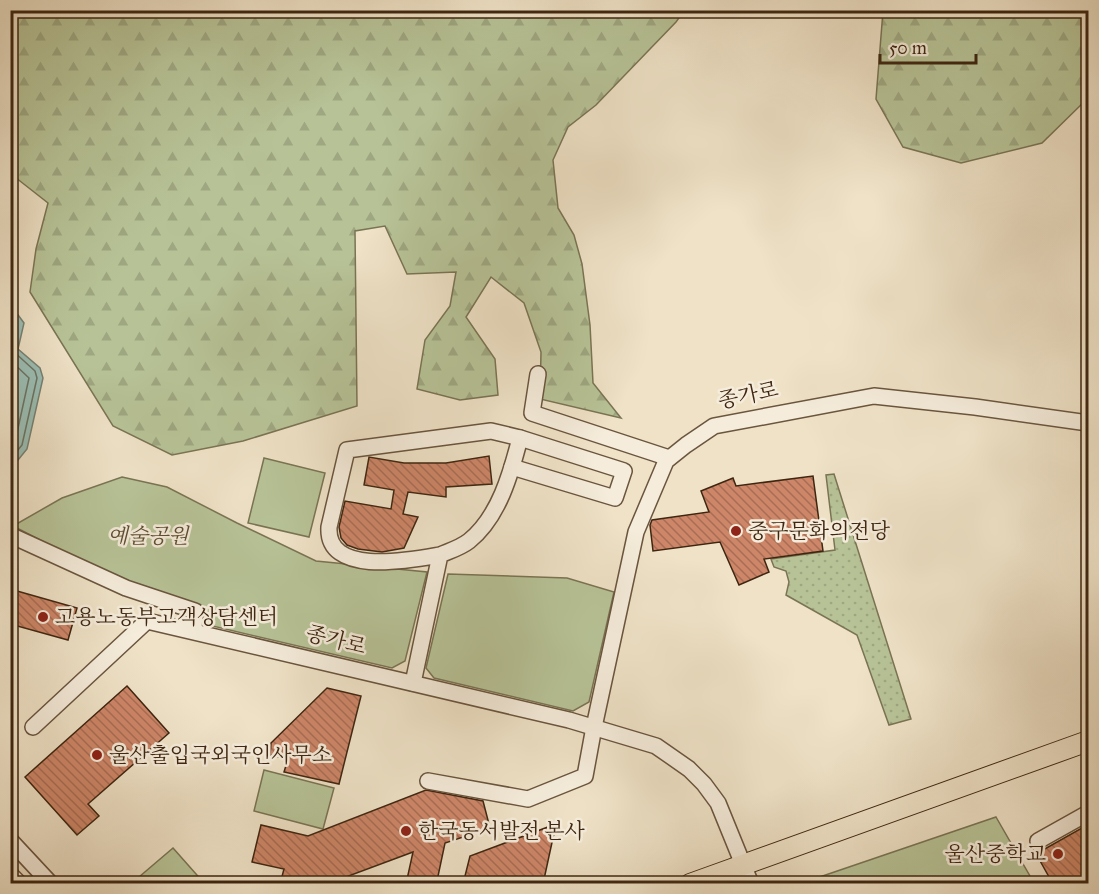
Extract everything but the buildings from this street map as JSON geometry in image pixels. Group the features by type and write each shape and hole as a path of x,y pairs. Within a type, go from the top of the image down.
{"main road":[{"path":"690,884 743,863 1089,741"}],"street":[{"path":"538,374 532,413 669,458"},
{"name":"종가로","path":"594,727 636,532 659,474 669,458 714,426 874,396 1089,423"},
{"path":"512,467 615,498 624,471 520,438 490,431 347,450 328,537 338,551 346,557 381,563 440,555 468,542 480,530 503,491 520,438"},
{"path":"10,535 126,588 195,611 195,631"},
{"path":"413,683 440,555"},
{"name":"종가로","path":"33,727 147,621 195,631 594,727 656,746 689,770 704,784 718,803 751,884"},
{"path":"428,781 528,799 585,776 594,727"},
{"path":"1038,841 1089,813"},
{"path":"10,840 51,884"},
{"path":"10,874 20,884"}],"green space":[{"path":"10,11 684,11 596,105 568,127 553,160 558,208 574,235 582,264 590,325 593,383 621,418 540,399 541,352 524,303 491,277 466,317 495,359 498,395 460,400 417,389 425,340 450,306 456,272 407,274 385,226 355,231 357,406 243,441 172,455 113,426 30,292 36,249 48,203 11,174"},
{"path":"883,11 1088,11 1088,98 1042,143 961,163 903,147 876,99"},
{"path":"264,458 325,473 309,537 248,523"},
{"path":"834,474 911,719 889,725 857,635 786,595 789,582 786,571 774,567 771,559 835,550 826,475"},
{"name":"예술공원","path":"122,477 167,487 316,561 427,572 405,661 392,668 204,624 202,612 125,584 13,526 62,498"},
{"path":"448,574 567,578 614,592 589,702 573,711 434,678 426,668"},
{"path":"264,770 334,788 323,829 254,811"},
{"path":"996,817 1034,883 802,883"},
{"path":"173,848 204,883 132,883"}],"water":[{"path":"11,307 24,323 18,349 40,368 43,378 27,449 18,460 11,456"}],"place":[{"name":"중구문화의전당","path":"736,531"},
{"name":"고용노동부고객상담센터","path":"43,617"},
{"name":"울산출입국외국인사무소","path":"97,755"},
{"name":"한국동서발전 본사","path":"406,831"},
{"name":"울산중학교","path":"1058,854"}]}
